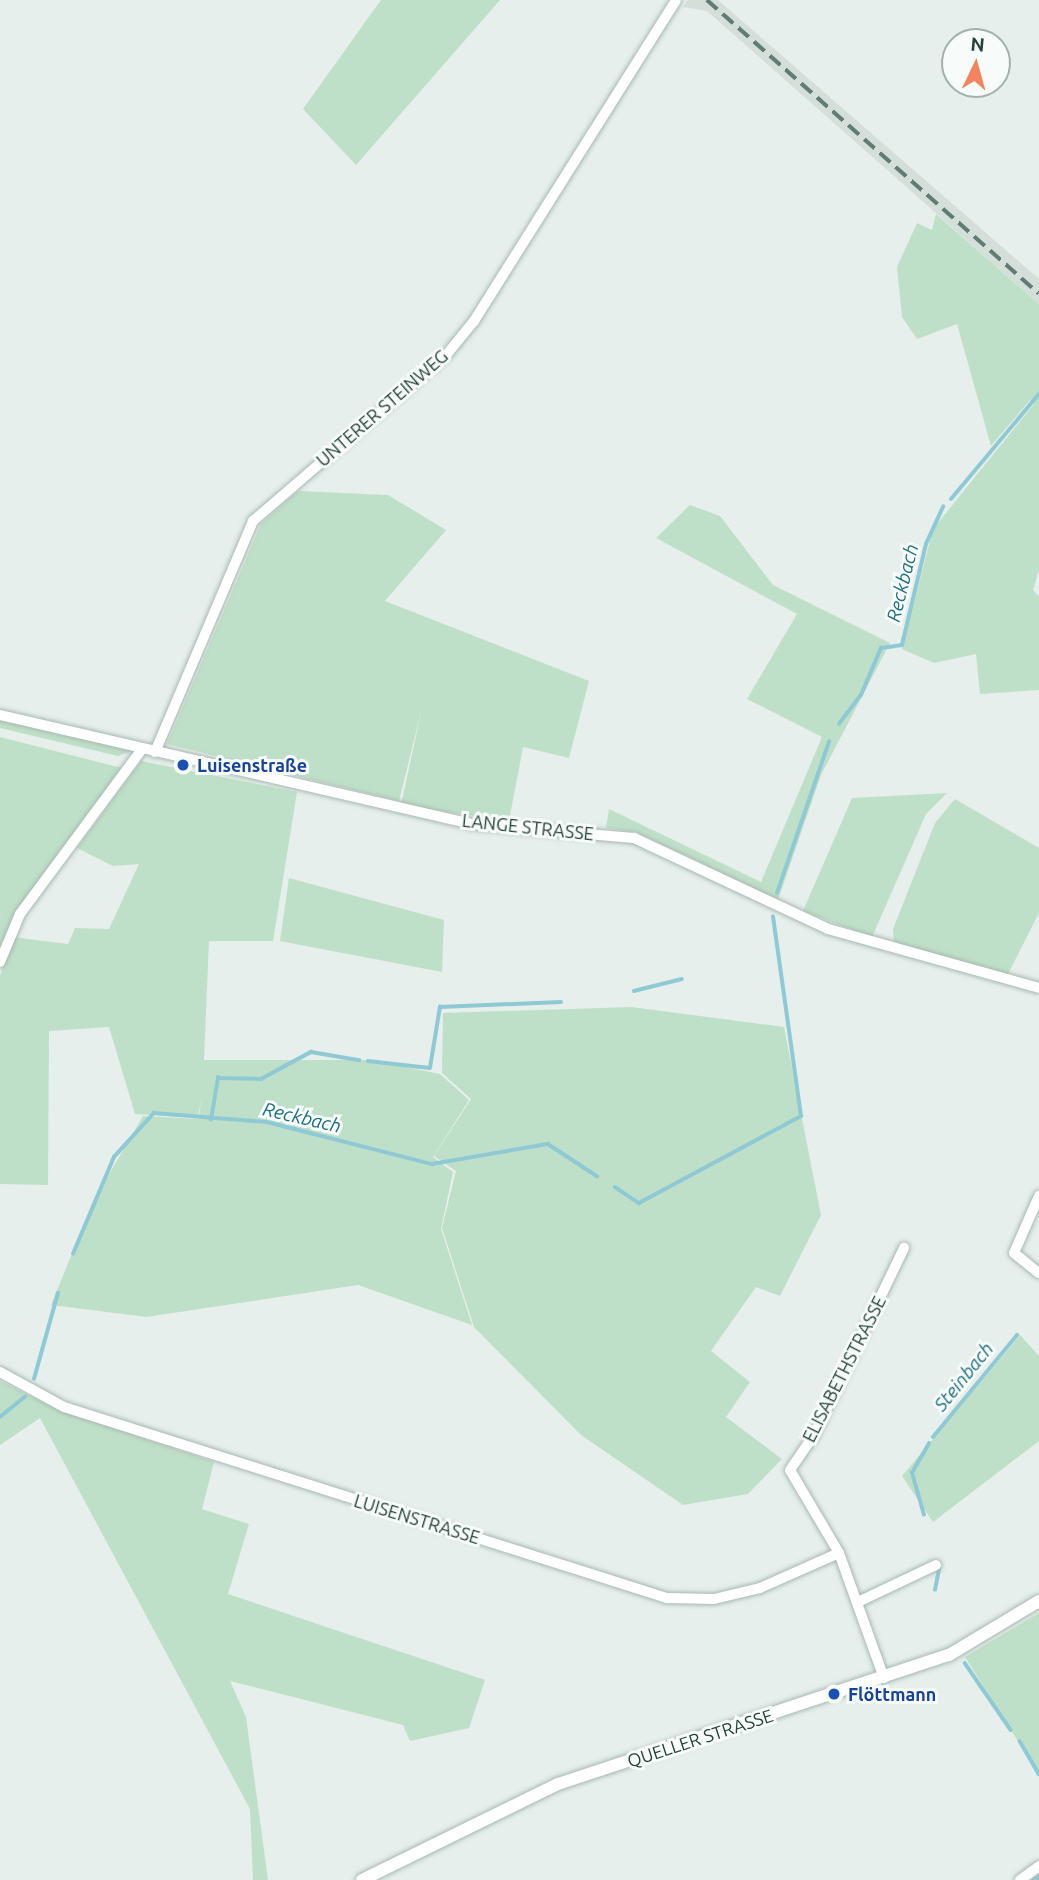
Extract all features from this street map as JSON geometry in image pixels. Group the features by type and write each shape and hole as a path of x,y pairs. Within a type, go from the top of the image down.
{"street":[{"name":"UNTERER STEINWEG","path":"155,752 253,521 468,329 676,0"},
{"name":"LANGE STRASSE","path":"0,715 471,824 634,838 828,929 1039,988"},
{"path":"0,962 20,914 142,749"},
{"path":"1039,1196 1014,1253 1039,1273"},
{"name":"ELISABETHSTRASSE","path":"884,1678 860,1601 839,1553 790,1470 814,1435 904,1248"},
{"name":"LUISENSTRASSE","path":"0,1372 64,1407 667,1598 714,1599 760,1588 839,1553"},
{"path":"860,1601 936,1565"},
{"name":"QUELLER STRASSE","path":"362,1880 558,1784 949,1655 1039,1601"},
{"path":"1020,1880 1039,1866"}],"shaded area":[{"path":"688,0 718,0 1039,279 1039,304 707,11 683,7"}],"green space":[{"path":"381,0 500,0 356,165 303,109"},
{"path":"936,214 1039,304 1039,569 1033,590 1039,597 1039,690 980,694 976,654 934,663 902,649 933,529 1034,404 1030,400 991,446 957,324 917,339 902,317 897,267 917,223 932,230"},
{"path":"298,491 388,495 446,530 385,601 589,681 569,758 523,747 509,821 401,805 422,708 399,801 167,744 261,524"},
{"path":"690,505 720,516 773,585 890,643 821,775 778,900 636,832 606,828 609,809 761,882 822,737 747,699 797,614 656,538"},
{"path":"0,719 132,751 118,756 0,728"},
{"path":"0,737 122,768 19,908 0,948"},
{"path":"141,761 297,792 273,941 209,941 204,1060 371,1060 440,1074 469,1100 433,1157 453,1172 441,1229 472,1325 358,1285 146,1317 51,1305 94,1200 143,1116 199,1119 201,1099 198,1118 135,1114 109,1027 49,1031 48,1185 0,1184 0,976 12,937 68,944 75,928 109,929 139,864 113,866 77,848"},
{"path":"947,793 926,814 872,937 803,911 852,798"},
{"path":"955,799 1039,848 1039,913 1008,974 894,943 893,929 935,823"},
{"path":"289,878 444,920 442,972 280,941"},
{"path":"631,1007 784,1027 821,1215 780,1296 756,1287 711,1351 750,1382 726,1417 782,1459 748,1494 683,1505 581,1435 474,1327 442,1228 456,1171 434,1156 471,1099 442,1073 443,1013"},
{"path":"1020,1335 1039,1356 1039,1441 933,1522 902,1476"},
{"path":"0,1381 59,1410 214,1462 202,1509 249,1524 228,1594 485,1680 469,1728 410,1741 403,1725 230,1681 246,1717 268,1880 253,1880 250,1809 40,1418 0,1445"},
{"path":"1039,1613 1039,1775 965,1657"}],"waterway":[{"name":"Reckbach","path":"951,499 1039,394"},
{"name":"Reckbach","path":"839,724 861,695 881,648 902,645 926,544 943,507"},
{"name":"Reckbach","path":"777,893 829,742"},
{"name":"Reckbach","path":"615,1187 639,1203 801,1116 773,917"},
{"path":"634,991 682,979"},
{"path":"368,1061 430,1068 440,1007 561,1002"},
{"path":"211,1120 218,1078 261,1079 311,1052 359,1060"},
{"name":"Reckbach","path":"73,1254 114,1157 154,1113 267,1122 432,1164 548,1144 597,1176"},
{"name":"Reckbach","path":"34,1379 58,1293"},
{"name":"Steinbach","path":"933,1437 1017,1335"},
{"name":"Reckbach","path":"0,1417 25,1397"},
{"name":"Steinbach","path":"924,1515 912,1473 929,1443"},
{"name":"Steinbach","path":"935,1590 939,1569"},
{"name":"Steinbach","path":"965,1663 1011,1730"},
{"name":"Steinbach","path":"1020,1741 1039,1774"},
{"name":"Steinbach","path":"1034,1880 1039,1877"}],"railway":[{"path":"707,0 1039,294"}],"place":[{"name":"Luisenstraße","path":"183,765"},
{"name":"Flöttmann","path":"834,1694"}]}
